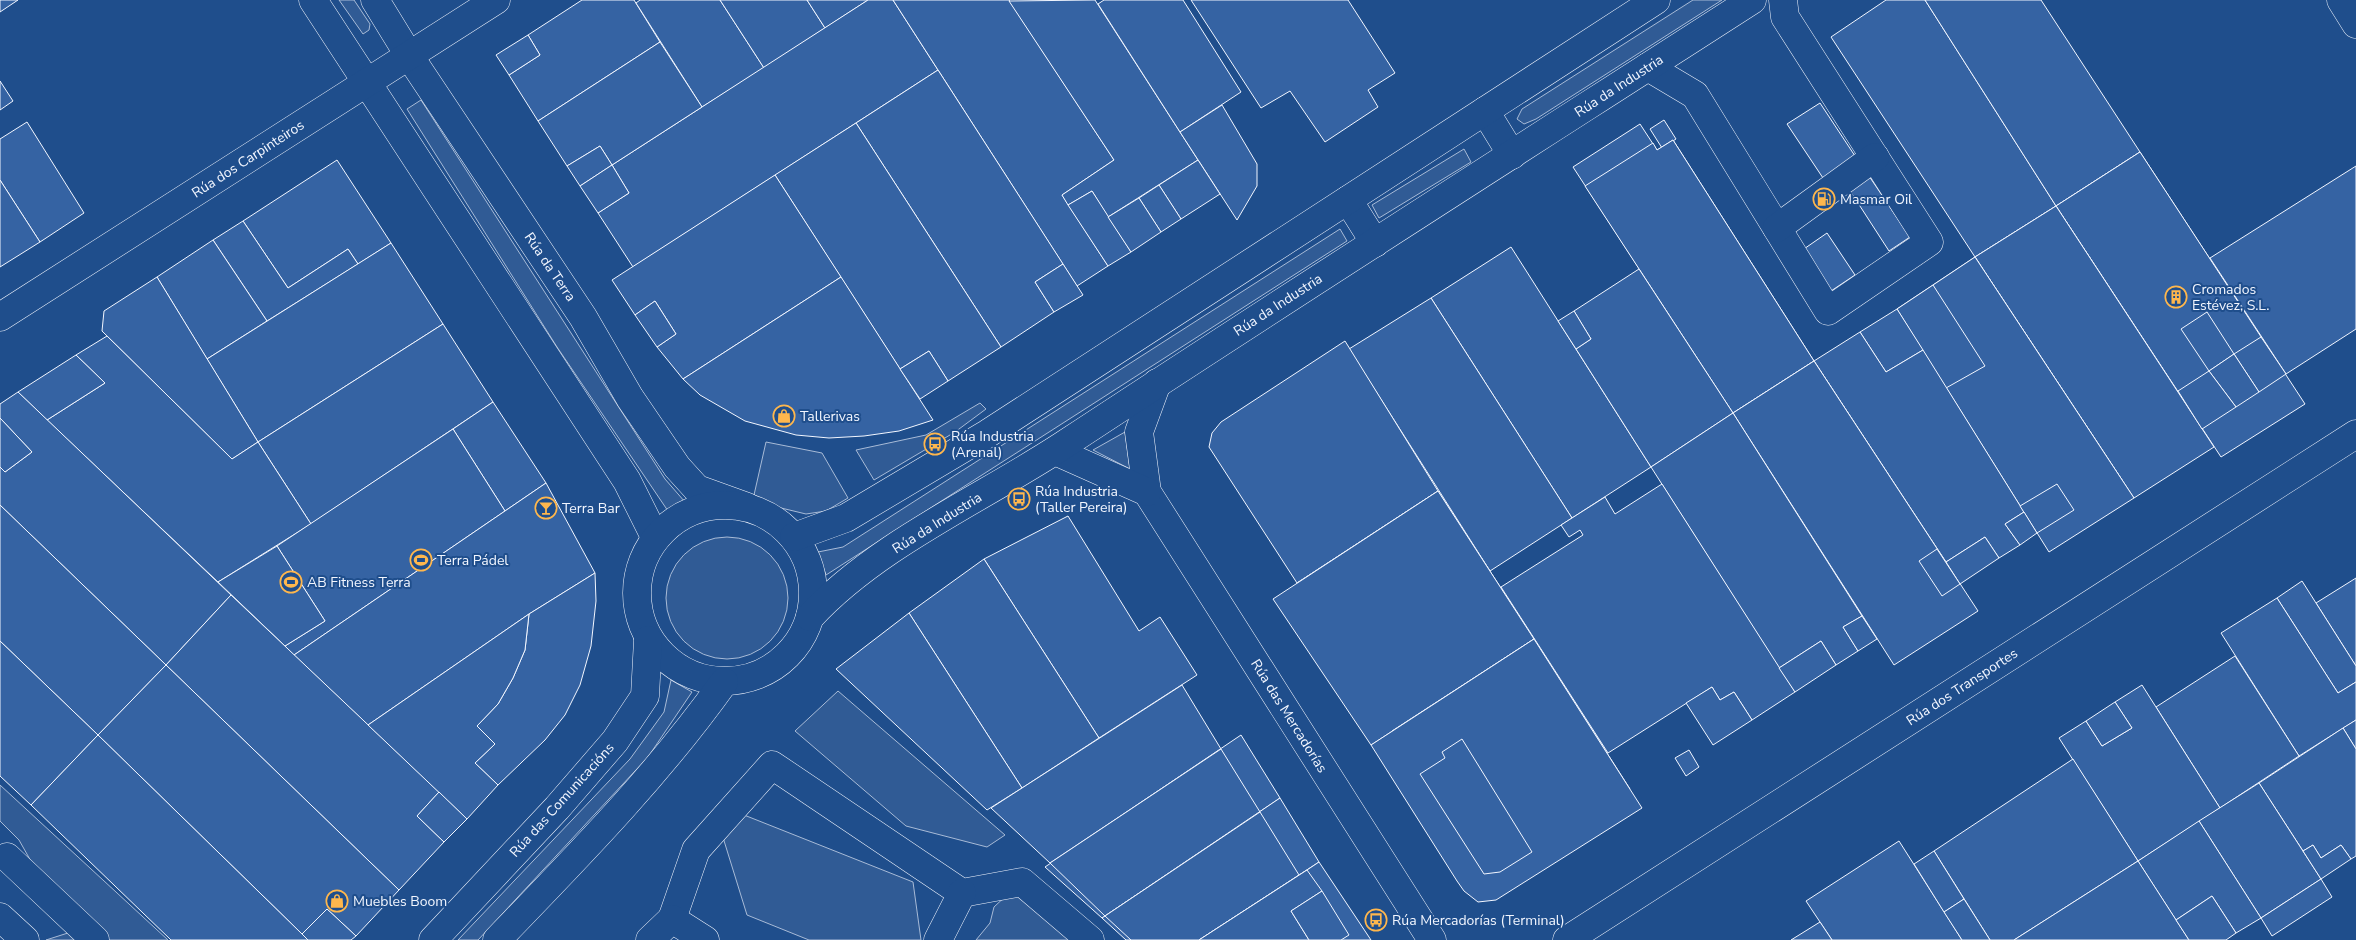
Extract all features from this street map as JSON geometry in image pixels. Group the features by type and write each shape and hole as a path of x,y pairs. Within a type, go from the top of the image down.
{"street":[{"path":"313,0 366,84 627,481 655,537"},
{"name":"Rúa da Terra","path":"375,0 410,57 583,317 630,398 677,467 697,489 747,507"},
{"name":"Rúa dos Carpinteiros","path":"0,317 410,57 496,0"},
{"path":"794,537 846,518 987,434 1656,0"},
{"name":"Rúa da Industria","path":"810,617 829,596 899,545 1055,451 1157,383 1752,0"},
{"path":"1648,67 1695,95 1828,311 1930,242 1785,17 1783,0"},
{"path":"2341,0 2356,24"},
{"path":"1485,111 1512,155"},
{"path":"1777,228 1875,157"},
{"path":"1348,200 1375,243"},
{"name":"Rúa das Mercadorías","path":"1157,383 1139,432 1147,492 1432,940"},
{"name":"Rúa dos Transportes","path":"1567,940 2356,434"},
{"path":"1055,451 1147,492"},
{"name":"Rúa das Comunicacións","path":"433,940 557,808 615,741 645,696 648,640 636,606 638,569 655,537 674,520 697,508 722,504 747,507 773,518 794,537 808,561 813,589 810,617 798,643 778,664 752,677 724,682 694,677 668,662 648,640"},
{"path":"497,940 597,837 661,766 724,682"},
{"path":"650,940 672,919 696,850 772,765 962,893 1022,882 1090,940"},
{"path":"2,851 95,940"},
{"path":"938,940 962,893"},
{"path":"0,917 25,940"},
{"path":"672,919 706,940"}],"shaded area":[{"path":"339,0 354,0 370,24 369,30 363,34"},
{"path":"1693,0 1722,0 1536,119 1524,124 1517,119 1522,109"},
{"path":"421,100 665,479 685,502 668,511 557,347 407,109"},
{"path":"1464,149 1471,162 1379,218 1372,205"},
{"path":"1340,229 1347,241 826,575 818,552 843,547"},
{"path":"980,403 986,409 955,432 874,480 856,450 926,435"},
{"path":"1125,432 1130,469 1093,450"},
{"path":"766,442 822,453 848,498 826,511 806,514 777,507 754,495"},
{"path":"727,537 739,538 750,542 761,547 770,555 778,564 783,575 787,586 787,610 783,621 778,632 770,641 761,649 750,654 739,658 727,659 715,658 704,654 693,649 684,641 676,632 671,621 667,610 666,598 667,586 671,575 676,564 684,555 693,547 704,542 715,538"},
{"path":"671,680 692,692 648,757 478,940 458,940 630,759 664,712"},
{"path":"838,691 1005,835 987,847 906,826 795,731"},
{"path":"0,785 168,940 46,940 96,924 32,863 19,840 0,821"},
{"path":"744,815 913,882 921,940 809,940 747,915 721,831"},
{"path":"1009,893 1034,898 1082,940 976,940 990,923 994,907"}],"building":[{"path":"0,0 18,0 0,12"},
{"path":"582,0 634,0 660,42 538,121 509,75 540,55 528,35"},
{"path":"640,0 720,0 764,68 702,107 636,3"},
{"path":"720,0 807,0 825,28 764,68"},
{"path":"807,0 868,0 825,28"},
{"path":"868,0 893,0 938,70 633,267 598,213 629,193 612,165"},
{"path":"893,0 1009,0 1114,160 1062,195 1108,266 1077,286"},
{"path":"1095,0 1198,160 1108,217 1092,191 1068,205 1062,195 1114,160 1009,1"},
{"path":"1104,0 1183,0 1241,92 1180,132 1098,4"},
{"path":"1191,0 1348,0 1395,73 1368,90 1378,107 1325,142 1290,91 1261,108"},
{"path":"1886,0 1925,0 2056,206 1975,257 1831,37"},
{"path":"1925,0 2041,0 2140,152 2056,206"},
{"path":"528,35 540,55 509,75 496,55"},
{"path":"660,42 702,107 612,165 600,146 567,166 538,121"},
{"path":"938,70 1063,264 1035,282 1054,312 1001,347 856,123"},
{"path":"0,81 13,101 0,110"},
{"path":"1820,103 1857,159 1825,181 1787,124"},
{"path":"1222,105 1257,164 1257,186 1237,220 1180,132"},
{"path":"1664,120 1676,139 1662,148 1650,129"},
{"path":"27,122 84,213 40,242 0,180 0,139"},
{"path":"856,123 1001,347 948,381 929,351 900,369 775,175"},
{"path":"1640,124 1657,150 1673,140 1814,361 1733,413 1573,167"},
{"path":"1673,140 1814,361 1733,413 1585,186 1653,143 1657,150"},
{"path":"600,146 612,165 580,186 567,166"},
{"name":"Cromados Estévez, S.L.","path":"2140,152 2261,337 2234,354 2207,312 2181,329 2209,371 2178,391 2056,206"},
{"name":"Cromados Estévez, S.L.","path":"2140,152 2305,404 2221,457 2056,206"},
{"path":"337,160 391,243 358,264 348,249 288,288 243,221"},
{"path":"1198,160 1220,194 1181,219 1159,185"},
{"path":"612,165 629,193 598,213 580,186"},
{"path":"2356,166 2356,329 2286,374 2210,258"},
{"path":"1867,173 1910,237 1889,251 1847,186"},
{"path":"775,175 841,277 683,379 657,347 676,334 655,301 635,315 612,280"},
{"path":"0,180 40,242 0,267"},
{"path":"1159,185 1181,219 1161,232 1139,198"},
{"path":"1092,191 1131,252 1108,266 1068,205"},
{"path":"1139,198 1161,232 1131,252 1108,217"},
{"path":"2056,206 2202,429 2122,480 1975,257"},
{"path":"2056,206 2214,447 2134,498 1975,257"},
{"path":"243,221 288,288 348,249 358,264 267,321 213,240"},
{"path":"1827,233 1855,275 1828,293 1801,251"},
{"path":"213,240 267,321 207,359 157,277"},
{"path":"391,243 443,324 258,442 207,359"},
{"path":"1511,247 1651,467 1572,518 1431,298"},
{"path":"1975,257 2122,480 2074,510 2057,484 2020,506 1946,388 1985,366 1933,285"},
{"path":"1975,257 2134,498 2049,552 1897,309"},
{"path":"1063,264 1083,295 1054,312 1035,282"},
{"path":"1639,269 1733,413 1651,467 1576,349 1591,339 1574,311"},
{"path":"157,277 258,442 232,459 102,331 104,311"},
{"path":"841,277 933,420 899,431 864,436 829,438 796,435 745,421 700,395 683,379"},
{"path":"1933,285 1985,366 1946,388 1897,309"},
{"path":"1431,298 1572,518 1490,571 1349,349"},
{"path":"655,301 676,334 657,347 635,315"},
{"path":"1897,309 1923,350 1886,372 1860,332"},
{"path":"1574,311 1591,339 1576,349 1558,321"},
{"path":"2207,312 2234,354 2209,371 2181,329"},
{"path":"443,324 493,402 311,524 258,442"},
{"path":"1860,332 1886,372 1923,350 2024,512 2005,524 2020,545 1999,558 1985,537 1946,562 1814,361"},
{"path":"107,336 232,459 258,442 311,524 218,582 47,420 105,383 76,355"},
{"path":"2261,337 2286,374 2259,392 2234,354"},
{"path":"1345,341 1438,491 1297,583 1209,447 1212,433 1221,422"},
{"path":"929,351 948,381 920,399 900,369"},
{"path":"2234,354 2259,392 2236,407 2209,371"},
{"path":"76,355 105,383 47,420 18,392"},
{"path":"1814,361 1937,549 1919,561 1942,596 1877,639 1733,413"},
{"path":"1814,361 1978,611 1894,665 1733,413"},
{"path":"2209,371 2236,407 2202,429 2178,391"},
{"path":"18,392 231,595 166,665 0,505 0,467 5,472 32,452 0,418 0,404"},
{"path":"493,402 546,483 505,511 453,429"},
{"path":"1733,413 1862,616 1843,627 1858,651 1836,665 1821,641 1779,668 1651,467"},
{"path":"0,418 32,452 5,472 0,467"},
{"path":"453,429 505,511 294,655 285,646 325,621 277,546"},
{"path":"546,483 595,573 529,614 368,725 294,655"},
{"path":"1662,484 1795,692 1752,720 1734,692 1720,700 1712,687 1608,753 1501,587 1583,535 1580,530 1569,537 1561,525 1605,497 1615,514"},
{"path":"2057,484 2074,510 2037,533 2020,506"},
{"path":"1438,491 1534,639 1392,731 1297,583"},
{"path":"1438,491 1534,639 1371,745 1273,599"},
{"path":"0,505 166,665 98,735 0,641"},
{"path":"2024,512 2037,533 2020,545 2005,524"},
{"path":"1068,516 1139,631 1160,617 1197,675 1099,738 984,559"},
{"path":"1985,537 1999,558 1960,584 1946,562"},
{"path":"277,546 325,621 285,646 218,582"},
{"path":"1937,549 1960,584 1942,596 1919,561"},
{"path":"984,559 1099,738 1022,788 909,613"},
{"path":"595,573 596,601 591,646 580,685 565,715 545,740 498,785 475,763 495,744 477,726 498,704 513,678 525,650 529,614"},
{"path":"2356,578 2356,666 2316,603"},
{"path":"2302,581 2356,666 2356,682 2338,693 2277,598"},
{"path":"231,595 439,792 417,816 444,842 399,890 166,665"},
{"path":"2277,598 2338,693 2356,682 2356,720 2299,756 2221,633"},
{"path":"909,613 1022,788 987,810 836,669"},
{"path":"529,614 525,650 513,678 498,704 477,726 495,744 475,763 498,785 467,819 368,725"},
{"path":"1862,616 1877,639 1858,651 1843,627"},
{"path":"1534,639 1630,789 1532,852 1462,739 1442,752 1445,758 1420,774 1392,731"},
{"path":"1534,639 1642,808 1496,900 1478,902 1464,891 1457,881 1371,745"},
{"path":"0,641 98,735 31,805 0,776"},
{"path":"1821,641 1836,665 1795,692 1779,668"},
{"path":"2235,656 2299,756 2220,808 2156,707"},
{"path":"166,665 399,890 356,936 327,909 302,934 98,735"},
{"path":"1182,685 1221,749 1050,863 991,808"},
{"path":"2142,685 2220,808 2138,861 2059,738 2086,721 2102,746 2132,728 2115,702"},
{"path":"1712,687 1720,700 1734,692 1752,720 1713,745 1686,703"},
{"path":"2115,702 2132,728 2102,746 2086,721"},
{"path":"2356,720 2356,749 2343,728"},
{"path":"2343,728 2356,749 2356,856 2351,859 2341,845 2321,858 2313,845 2303,851 2259,783"},
{"path":"98,735 308,940 171,940 31,805"},
{"path":"1241,735 1280,798 1102,918 1045,867"},
{"path":"1462,739 1532,852 1500,872 1484,874 1420,774 1445,758 1442,752"},
{"path":"1221,749 1260,812 1105,916 1050,863"},
{"path":"1689,750 1699,767 1686,776 1675,758"},
{"path":"2073,759 2138,861 2014,940 1990,940 1934,851"},
{"path":"2259,783 2321,879 2261,918 2199,821"},
{"path":"439,792 467,819 444,842 417,816"},
{"path":"1280,798 1319,862 1199,940 1126,940 1102,918"},
{"path":"1260,812 1299,875 1199,940 1131,940 1105,916"},
{"path":"2199,821 2261,918 2236,933 2212,896 2176,920 2138,861"},
{"path":"1899,841 1962,940 1832,940 1806,901"},
{"path":"2313,845 2321,858 2341,845 2351,859 2321,879 2303,851"},
{"path":"1934,851 1964,899 1944,912 1914,864"},
{"path":"2138,861 2189,940 2014,940"},
{"path":"1319,862 1371,940 1199,940 1307,870"},
{"path":"1307,870 1322,891 1291,911 1309,940 1199,940"},
{"path":"2321,879 2332,897 2272,936 2261,918"},
{"path":"1322,891 1349,935 1341,940 1309,940 1291,911"},
{"path":"2212,896 2236,933 2226,940 2189,940 2176,920"},
{"path":"1964,899 1990,940 1962,940 1944,912"},
{"path":"327,909 356,936 351,940 308,940 302,934"},
{"path":"1820,922 1832,940 1791,940"}],"place":[{"name":"Masmar Oil","path":"1824,199"},
{"name":"Cromados Estévez, S.L.","path":"2176,297"},
{"name":"Tallerivas","path":"784,416"},
{"name":"Rúa Industria (Arenal)","path":"935,444"},
{"name":"Rúa Industria (Taller Pereira)","path":"1019,499"},
{"name":"Terra Bar","path":"546,508"},
{"name":"Terra Pádel","path":"421,560"},
{"name":"AB Fitness Terra","path":"291,582"},
{"name":"Muebles Boom","path":"337,901"},
{"name":"Rúa Mercadorías (Terminal)","path":"1376,920"}]}
